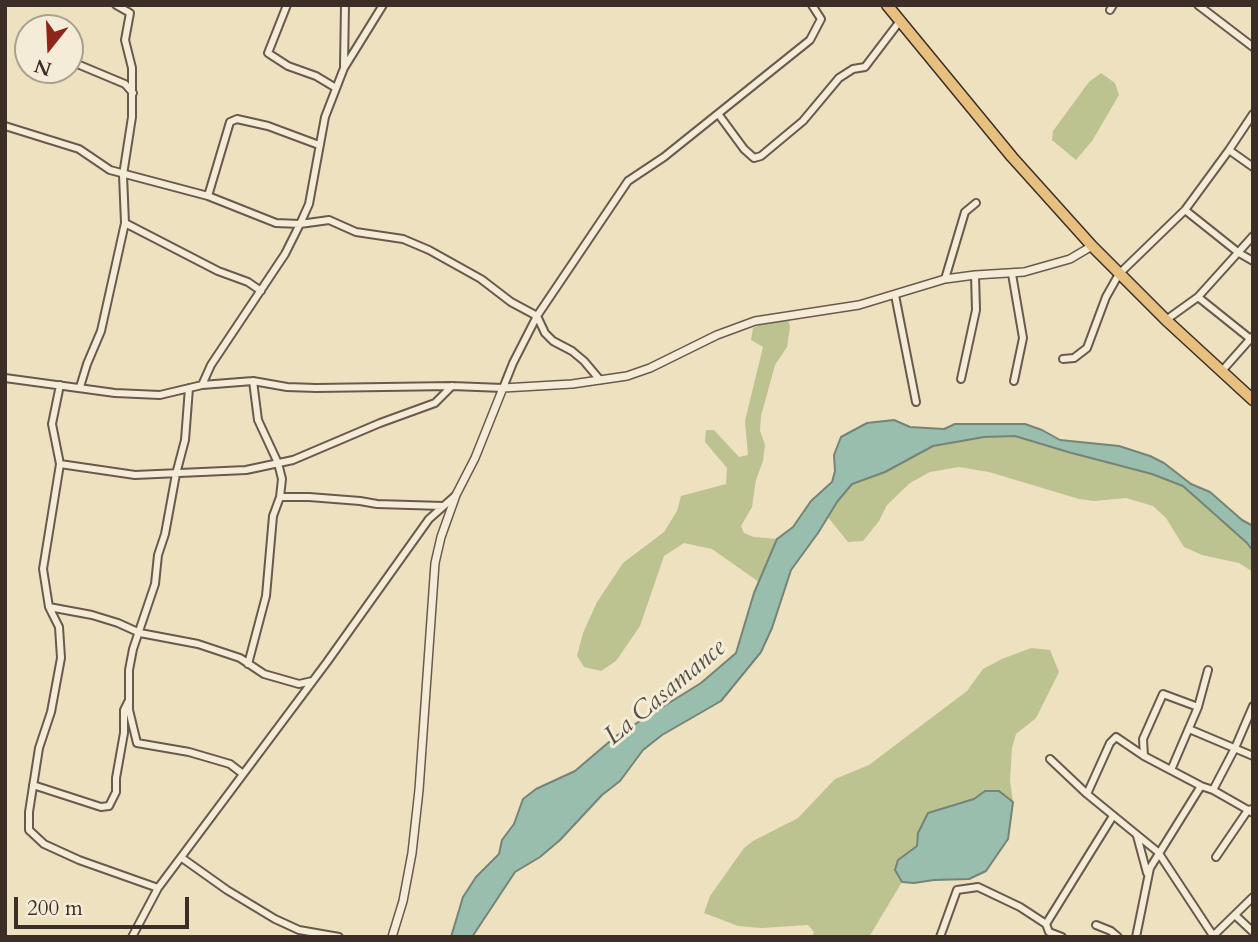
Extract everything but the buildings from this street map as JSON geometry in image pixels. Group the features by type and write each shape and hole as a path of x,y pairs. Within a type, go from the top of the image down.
{"main road":[{"path":"887,5 1012,157 1092,246 1166,320 1253,400"}],"street":[{"path":"80,387 101,331 125,222 123,175 133,93 132,68 125,40 130,13 116,5"},
{"path":"287,5 268,53 288,66 316,76 337,88"},
{"path":"344,68 345,5"},
{"path":"202,385 211,365 285,254 300,224 309,204 325,117 344,68 383,5"},
{"path":"392,936 403,901 412,853 435,563 456,495 475,458 513,363 537,316 628,181 719,115 810,40 821,19 812,5"},
{"path":"1198,5 1253,47"},
{"path":"719,115 744,149 754,158 761,156 803,121 839,78 853,69 865,67 900,20"},
{"path":"84,67 125,84 133,93"},
{"path":"1063,359 1074,358 1087,348 1106,297 1119,274 1185,209 1253,114"},
{"path":"208,196 230,122 237,120 268,127 319,145"},
{"path":"5,125 79,149 110,170 123,175 208,196 276,223 300,224 329,220 356,232 403,239 481,279 511,302 537,316 545,333 584,361 600,380"},
{"path":"1229,150 1253,167"},
{"path":"945,279 965,212 976,203"},
{"path":"1185,209 1239,253 1253,261"},
{"path":"125,222 218,271 248,282 261,291"},
{"path":"1166,320 1198,296 1253,236"},
{"path":"5,378 115,393 160,395 202,385 253,381 287,387 325,389 452,386 503,388 600,380 638,373 703,341 755,321 859,305 945,279 1012,274 1070,260 1092,246"},
{"path":"1012,274 1023,338 1014,380"},
{"path":"961,379 976,310 975,275"},
{"path":"895,295 916,402"},
{"path":"1198,296 1252,338 1221,372"},
{"path":"248,664 266,596 273,516 280,497 282,479 278,463 258,420 253,381"},
{"path":"60,384 51,424 60,464 43,569 49,607 59,626 61,658 51,712 39,748 29,812 29,830 44,844 79,860 158,888"},
{"path":"60,464 135,475 232,472 278,463 293,460 435,403 452,386"},
{"path":"189,388 188,422 182,456 158,555 155,584 133,649 129,670 129,700 137,743 189,752 230,764 243,774"},
{"path":"132,937 158,888 429,519 456,495"},
{"path":"280,497 309,496 376,504 443,506"},
{"path":"49,607 92,615 140,633 198,644 240,658 264,674 299,684 312,681"},
{"path":"1171,770 1199,707 1208,670"},
{"path":"1132,748 1143,739 1163,694 1199,707"},
{"path":"33,785 102,807 109,806 116,792 124,733 124,710 129,700"},
{"path":"1213,790 1253,706"},
{"path":"1189,729 1253,756"},
{"path":"1087,794 1110,743 1116,737 1144,756 1251,811 1216,857"},
{"path":"1143,739 1144,756"},
{"path":"1050,759 1087,794 1158,852 1213,936 1253,897"},
{"path":"1136,937 1148,875 1158,852 1202,786"},
{"path":"1062,937 1048,934 1046,924 1113,816"},
{"path":"1137,836 1148,875"},
{"path":"182,858 237,897 275,919 299,930 339,937"},
{"path":"940,937 953,896 957,890 963,888 978,887 1020,907 1046,924"},
{"path":"1236,915 1253,932"},
{"path":"1096,925 1118,937"}],"green space":[{"path":"1101,73 1115,83 1119,95 1092,141 1076,160 1052,140 1053,131 1089,82"},
{"path":"788,319 790,327 787,347 775,365 761,416 760,431 765,445 763,461 756,480 752,507 741,526 744,533 754,537 777,539 759,582 712,549 684,543 664,556 640,626 616,661 601,671 584,667 577,656 583,633 597,602 623,563 664,532 677,511 681,496 726,484 727,468 705,442 706,430 714,430 739,457 748,455 745,421 763,347 751,340 753,328 766,322"},
{"path":"1015,436 1152,474 1183,486 1247,543 1253,551 1253,572 1239,563 1202,555 1184,547 1166,518 1153,506 1126,498 1094,501 1079,499 989,472 959,467 930,472 910,483 887,505 879,521 863,541 848,542 827,516 852,484 885,472 933,446 985,437"},
{"path":"1031,648 1050,650 1059,672 1036,718 1016,734 1012,748 1010,781 1013,802 999,791 985,791 974,799 928,813 918,833 917,846 898,860 895,870 902,882 869,937 812,937 814,932 808,925 762,928 738,926 704,913 710,896 744,848 798,818 835,779 869,765 967,691 983,669"}],"shaded area":[{"path":"894,420 910,427 944,429 955,424 1025,424 1060,440 1119,446 1150,456 1164,463 1191,484 1210,492 1242,520 1253,526 1253,551 1183,486 1152,474 1015,436 984,437 933,446 885,472 852,484 791,570 761,652 721,701 662,735 643,750 620,781 602,795 560,840 540,857 515,872 472,937 451,937 463,897 476,877 499,854 502,840 514,824 523,799 536,789 575,771 616,736 701,683 736,653 754,593 777,539 793,527 811,501 832,482 835,471 834,455 841,437 867,423"},
{"path":"985,791 999,791 1013,802 1008,839 986,871 969,879 902,882 895,870 898,860 917,846 918,833 928,813 974,799"}],"water label":[{"name":"La Casamance","path":"666,693"}]}
